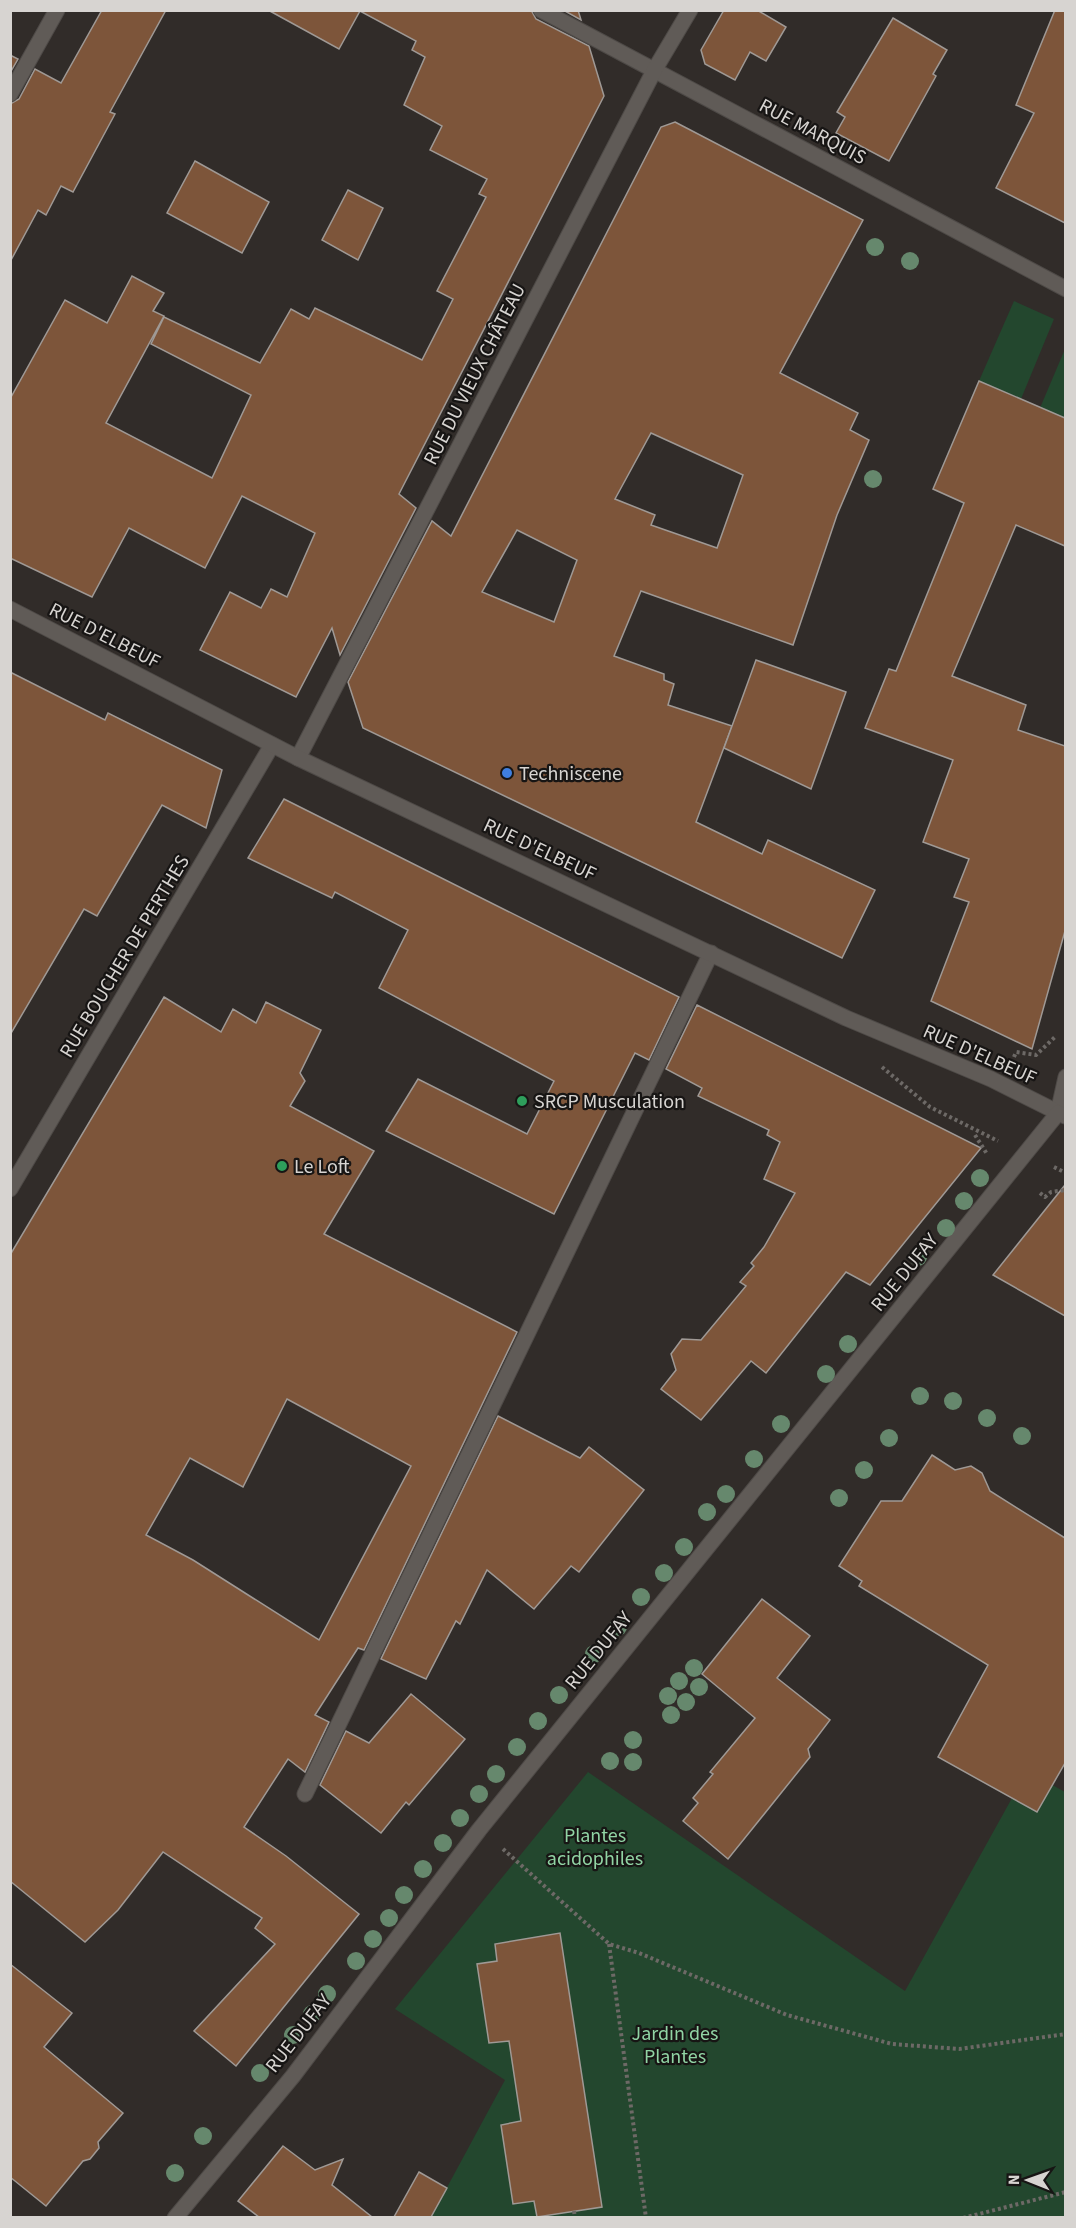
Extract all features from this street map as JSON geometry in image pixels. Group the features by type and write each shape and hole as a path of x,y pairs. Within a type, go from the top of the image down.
{"street":[{"path":"10,94 57,10"},
{"name":"RUE MARQUIS","path":"541,10 1065,290"},
{"name":"RUE DU VIEUX CHÂTEAU","path":"298,758 655,69 690,10"},
{"name":"RUE D'ELBEUF","path":"10,609 298,758 846,1018 991,1079 1062,1114"},
{"name":"RUE BOUCHER DE PERTHES","path":"10,1189 273,745"},
{"path":"305,1794 711,953"},
{"path":"1062,1114 1065,1077"},
{"name":"RUE DUFAY","path":"175,2217 293,2076 479,1830 1062,1114"}],"path":[{"path":"1012,1060 1016,1052 1036,1055 1055,1037"},
{"path":"880,1065 887,1074 930,1107 1028,1153"},
{"path":"975,1135 993,1162"},
{"path":"1040,1193 1045,1197 1050,1192 1065,1190"},
{"path":"479,1830 609,1944 639,1953 787,2015 892,2044 959,2049 1065,2034"},
{"path":"609,1944 646,2217"},
{"path":"963,2217 1065,2192"},
{"path":"574,2211 575,2217"}],"green space":[{"path":"1014,301 1054,319 1021,399 979,381"},
{"path":"1065,349 1065,418 1040,408"},
{"name":"Jardin des Plantes","path":"1027,1771 1065,1792 1065,2217 431,2217 505,2080 395,2009 588,1772 905,1991"}],"building":[{"path":"102,10 166,10 110,112 115,114 73,192 61,186 46,215 38,210 10,262 10,104 19,99 35,69 61,83"},
{"path":"268,10 531,10 536,19 589,46 604,96 399,494 416,508 340,655 332,628 296,697 200,650 230,592 261,608 271,589 287,597 315,533 242,496 205,568 129,528 92,597 10,558 10,399 65,300 107,323 132,276 164,293 153,311 164,316 106,423 212,478 251,395 151,344 164,317 260,363 291,309 309,319 315,308 422,360 453,299 437,291 486,197 479,194 487,179 430,150 442,126 404,105 425,57 412,50 416,41 360,11 339,49"},
{"path":"563,10 578,10 581,20"},
{"path":"724,10 757,10 786,27 766,61 750,52 735,80 705,64 701,50"},
{"path":"1055,10 1065,10 1065,223 996,188 1034,113 1016,105"},
{"path":"893,18 947,50 933,74 936,76 889,161 836,133 845,117 837,112"},
{"path":"10,55 18,59 10,73"},
{"path":"675,122 863,220 780,373 858,413 850,430 869,440 837,515 793,645 641,591 614,656 664,674 664,680 674,684 668,705 732,726 696,822 762,854 768,840 875,890 842,958 363,728 348,682 432,521 451,536 661,127","holes":["651,433 743,475 717,548 651,525 655,515 615,499","517,530 577,560 554,622 482,592"]},
{"path":"195,161 269,202 242,253 167,213"},
{"path":"348,190 383,208 358,260 322,240"},
{"path":"979,381 1065,418 1065,546 1016,525 952,676 1026,705 1018,730 1065,746 1065,931 1032,1049 931,1001 969,902 954,897 969,859 923,842 953,760 865,728 889,669 896,671 964,503 933,489"},
{"path":"756,660 846,692 811,789 724,748"},
{"path":"10,672 105,720 108,713 222,770 206,828 162,805 97,916 84,909 10,1035"},
{"path":"284,799 679,997 649,1060 635,1053 554,1214 386,1131 418,1079 527,1134 554,1081 379,988 408,930 335,892 332,898 248,858"},
{"path":"164,997 221,1032 233,1009 256,1023 266,1002 321,1030 300,1073 305,1081 290,1106 374,1151 324,1234 517,1332 364,1650 358,1648 315,1715 329,1722 305,1772 288,1759 244,1827 286,1856 359,1914 236,2066 194,2031 275,1944 255,1928 262,1918 163,1852 118,1910 85,1942 10,1881 10,1255","holes":["287,1399 411,1466 319,1640 193,1560 146,1535 190,1458 243,1487"]},
{"path":"697,1005 981,1148 870,1285 846,1272 766,1373 751,1361 701,1420 661,1389 676,1370 671,1354 682,1339 701,1340 746,1286 740,1282 754,1266 751,1263 764,1247 795,1193 764,1179 780,1142 767,1135 769,1130 698,1096 702,1088 666,1069"},
{"path":"1065,1185 1065,1316 993,1275"},
{"path":"498,1416 580,1458 589,1447 644,1490 579,1572 571,1566 534,1609 487,1570 460,1624 456,1621 426,1679 381,1659"},
{"path":"932,1455 955,1470 971,1466 982,1473 990,1491 1065,1538 1065,1763 1037,1812 938,1757 988,1665 859,1586 862,1581 839,1566 881,1501 902,1501"},
{"path":"762,1599 810,1636 777,1678 830,1720 808,1749 810,1757 728,1859 683,1821 698,1803 693,1798 713,1774 710,1772 755,1718 702,1674"},
{"path":"411,1694 465,1739 409,1805 406,1802 381,1833 320,1785 346,1731 369,1743"},
{"path":"560,1933 602,2207 537,2217 534,2201 513,2204 501,2125 521,2121 509,2041 489,2043 477,1964 497,1961 495,1944"},
{"path":"10,1964 72,2013 44,2047 123,2113 98,2142 99,2148 90,2159 83,2161 46,2206 10,2177"},
{"path":"283,2146 315,2170 343,2159 332,2185 372,2217 259,2217 238,2201"},
{"path":"419,2172 447,2188 431,2217 394,2217"}],"place":[{"name":"Techniscene","path":"507,773"},
{"name":"SRCP Musculation","path":"522,1101"},
{"name":"Le Loft","path":"282,1166"}],"park label":[{"name":"Plantes acidophiles","path":"595,1846"}]}
